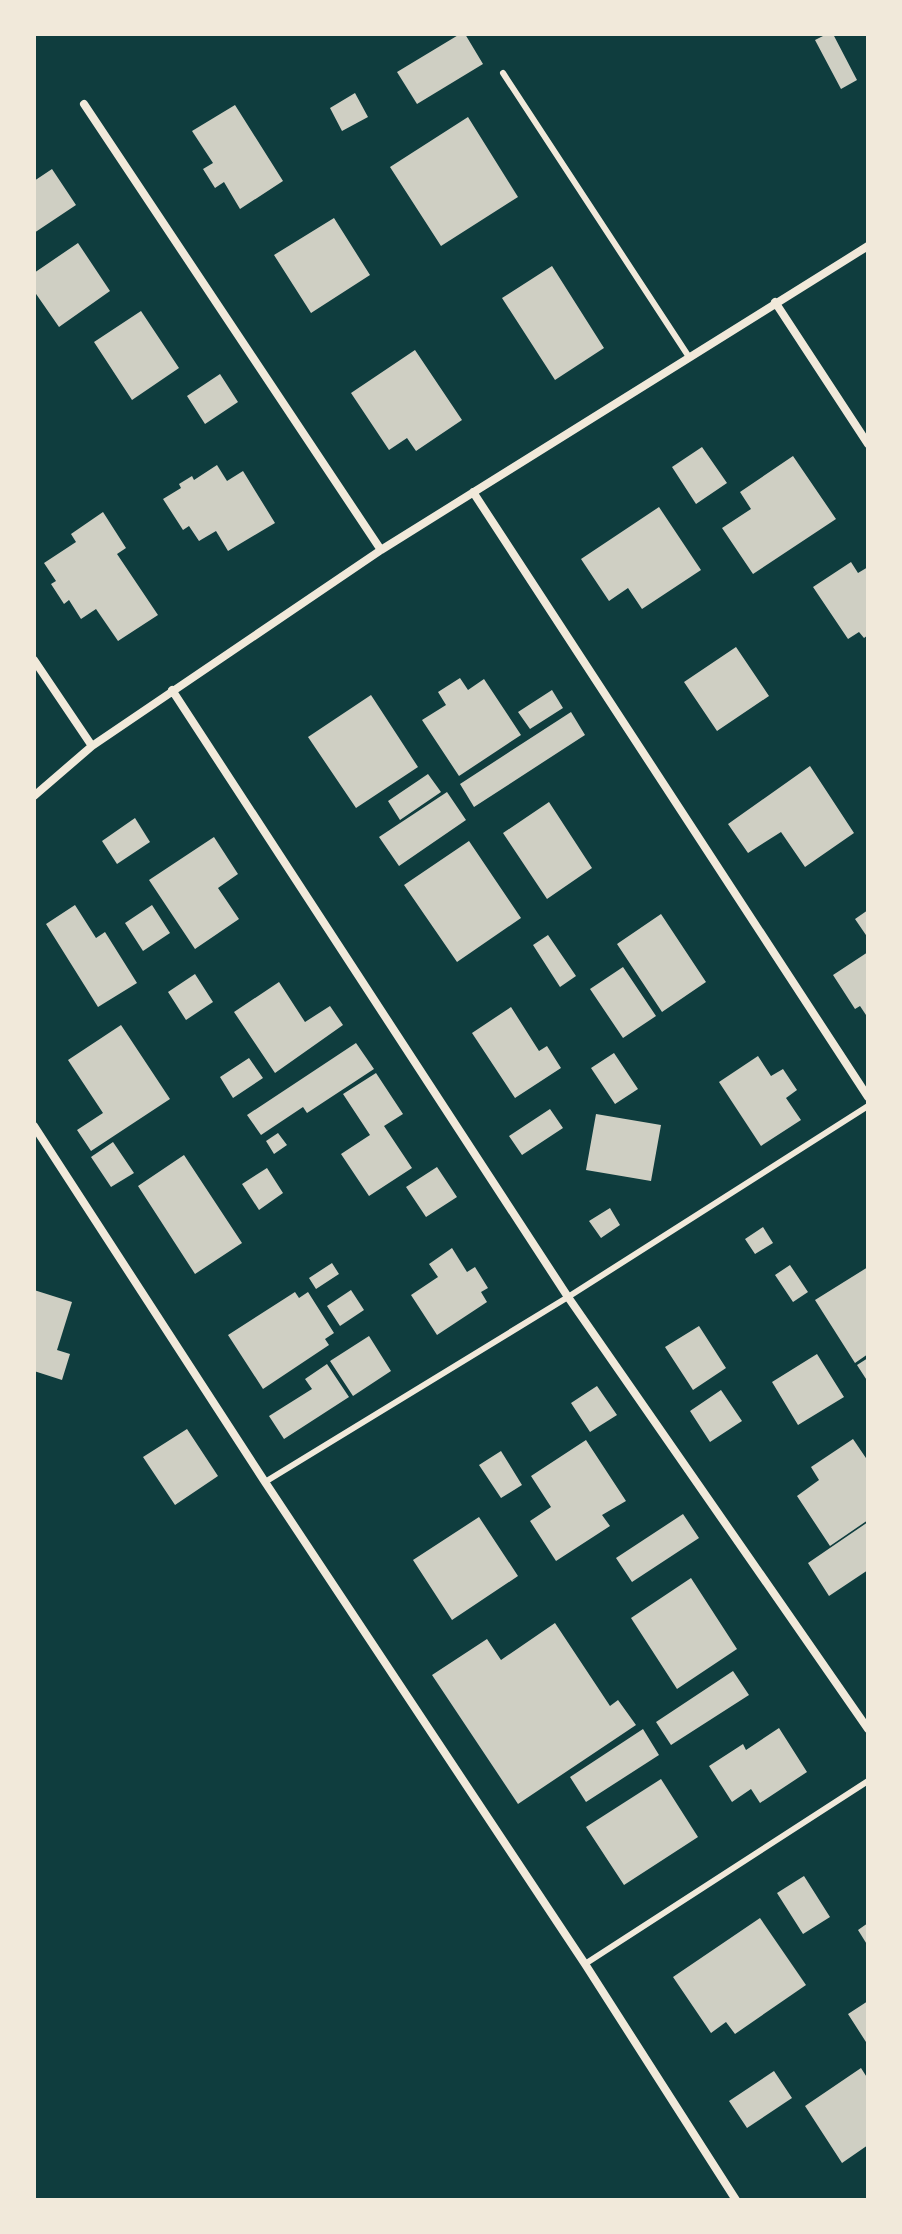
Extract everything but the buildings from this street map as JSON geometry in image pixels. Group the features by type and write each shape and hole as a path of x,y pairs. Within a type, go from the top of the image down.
{"street":[{"path":"84,104 381,550"},
{"path":"34,796 92,746 381,550 868,246"},
{"path":"775,302 868,444"},
{"path":"473,492 868,1097"},
{"path":"34,660 92,746"},
{"path":"172,690 568,1297 868,1729"},
{"path":"34,1126 265,1482 585,1964 736,2200"}],"lane":[{"path":"503,73 689,357"},
{"path":"265,1482 568,1297 868,1106"},
{"path":"585,1964 868,1781"}]}
